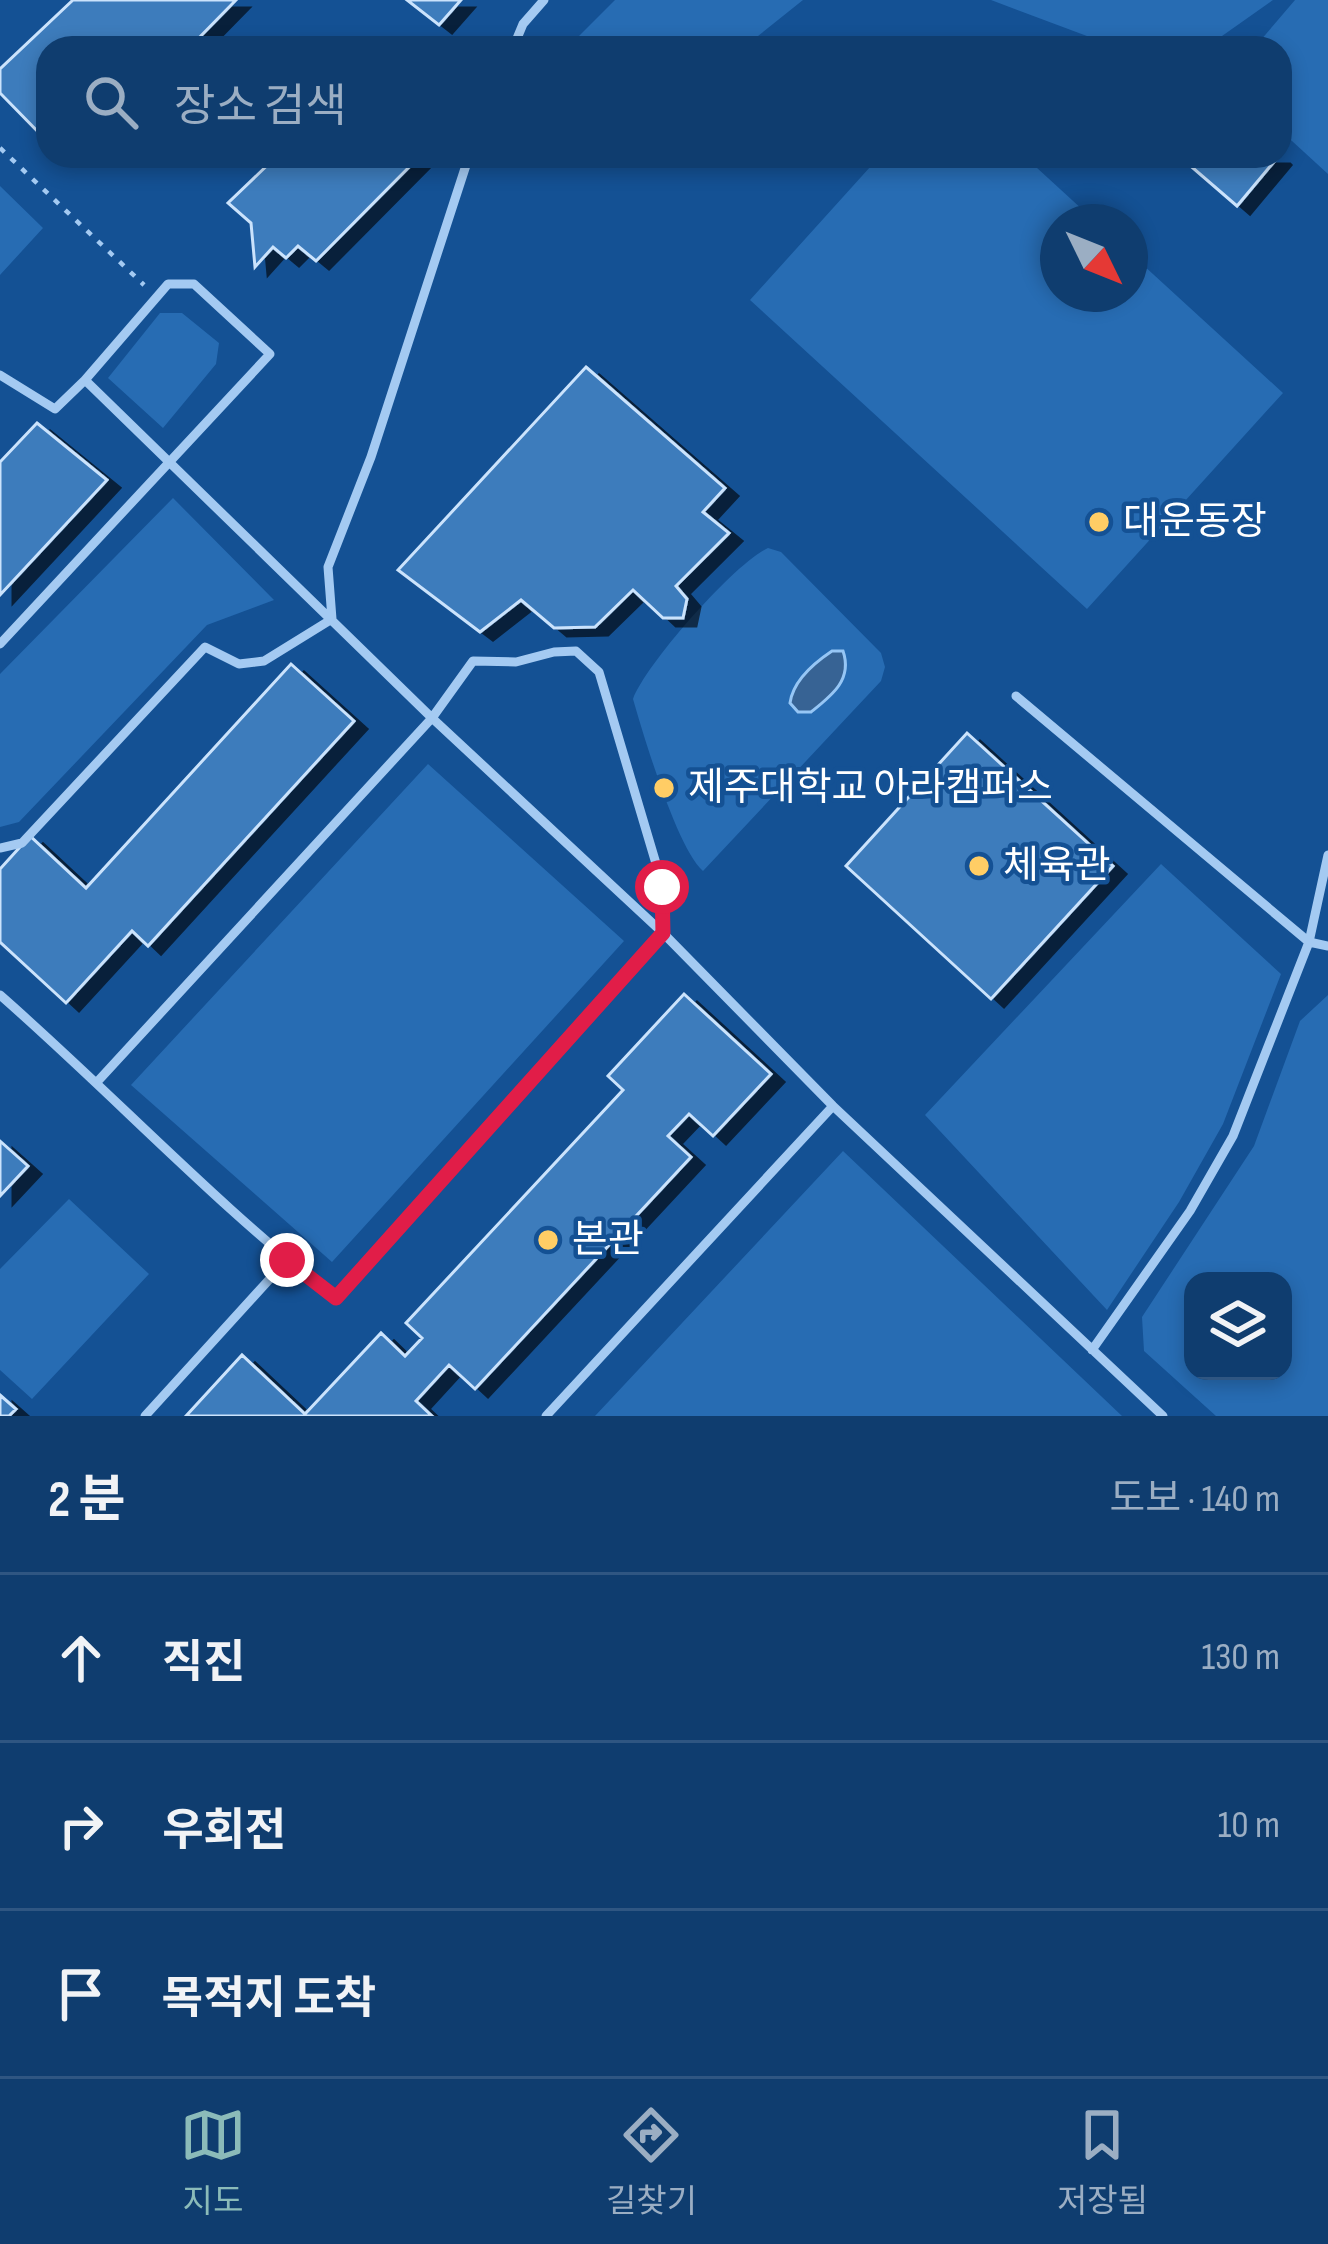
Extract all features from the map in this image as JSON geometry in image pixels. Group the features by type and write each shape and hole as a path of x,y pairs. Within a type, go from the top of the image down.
{"lane":[{"path":"518,36 544,0"},
{"path":"332,619 328,567 371,457 465,168"},
{"path":"0,375 55,409 167,284 194,284 270,354 0,644"},
{"path":"85,380 432,718 663,933 833,1106 1163,1416"},
{"path":"0,848 22,843 205,647 238,664 264,661 332,619"},
{"path":"0,995 287,1260 336,1298 663,933 662,887 598,672 576,651 516,662 472,662 432,718 98,1082"},
{"path":"1016,697 1309,942 1328,946"},
{"path":"1092,1350 1190,1211 1233,1136 1309,942 1328,855"},
{"path":"546,1416 833,1106"},
{"path":"145,1416 287,1260"}],"path":[{"path":"0,148 157,297"}],"shaded area":[{"path":"615,0 803,0 758,36 579,36"},
{"path":"991,0 1273,0 1222,36 1087,36"},
{"path":"1295,0 1328,0 1328,174 1292,141 1292,36 1264,36"},
{"name":"대운동장","path":"869,168 1037,168 1076,204 1040,204 1040,312 1148,312 1148,269 1283,393 1087,609 750,300"},
{"path":"0,186 43,228 0,275"},
{"path":"160,313 182,313 219,343 216,364 163,428 108,378"},
{"path":"173,498 274,600 207,625 19,822 0,827 0,674"},
{"path":"768,548 781,552 881,653 885,667 881,681 703,871 672,816 633,699 655,662 693,616 735,573"},
{"path":"832,651 843,651 843,679 811,712 798,712 790,703 795,687"},
{"path":"428,764 624,941 332,1262 131,1085"},
{"path":"1161,864 1281,974 1223,1124 1179,1202 1107,1310 925,1115"},
{"path":"1328,995 1328,1416 1216,1416 1144,1351 1142,1317 1254,1146 1300,1021"},
{"path":"843,1151 1122,1416 595,1416"},
{"path":"69,1199 149,1274 32,1399 0,1370 0,1269"}],"building":[{"path":"73,0 236,0 201,36 36,36 36,130 0,93 0,69"},
{"path":"407,0 461,0 439,25"},
{"path":"264,168 408,168 316,261 298,246 286,258 273,247 255,267 251,223 228,203"},
{"path":"1193,168 1269,168 1237,206"},
{"path":"586,367 725,488 703,512 729,533 676,586 687,599 683,618 663,618 633,590 595,627 554,628 521,600 480,632 398,570"},
{"path":"37,423 107,480 0,595 0,462"},
{"path":"291,664 354,721 148,946 132,931 66,1003 0,942 0,869 30,836 86,888"},
{"name":"체육관","path":"967,733 1113,866 991,999 846,866"},
{"name":"본관","path":"684,994 771,1074 713,1136 689,1114 668,1136 691,1157 475,1389 449,1365 416,1401 432,1416 186,1416 242,1355 305,1414 381,1333 405,1356 422,1338 406,1323 623,1090 608,1076"},
{"path":"0,1141 28,1166 0,1196"},
{"path":"0,1395 16,1409 9,1416 0,1416"}],"place":[{"name":"대운동장","path":"1099,522"},
{"name":"제주대학교 아라캠퍼스","path":"664,788"},
{"name":"체육관","path":"979,866"},
{"name":"본관","path":"548,1240"}],"route":[{"path":"287,1260 336,1298 663,933 662,887"}]}
